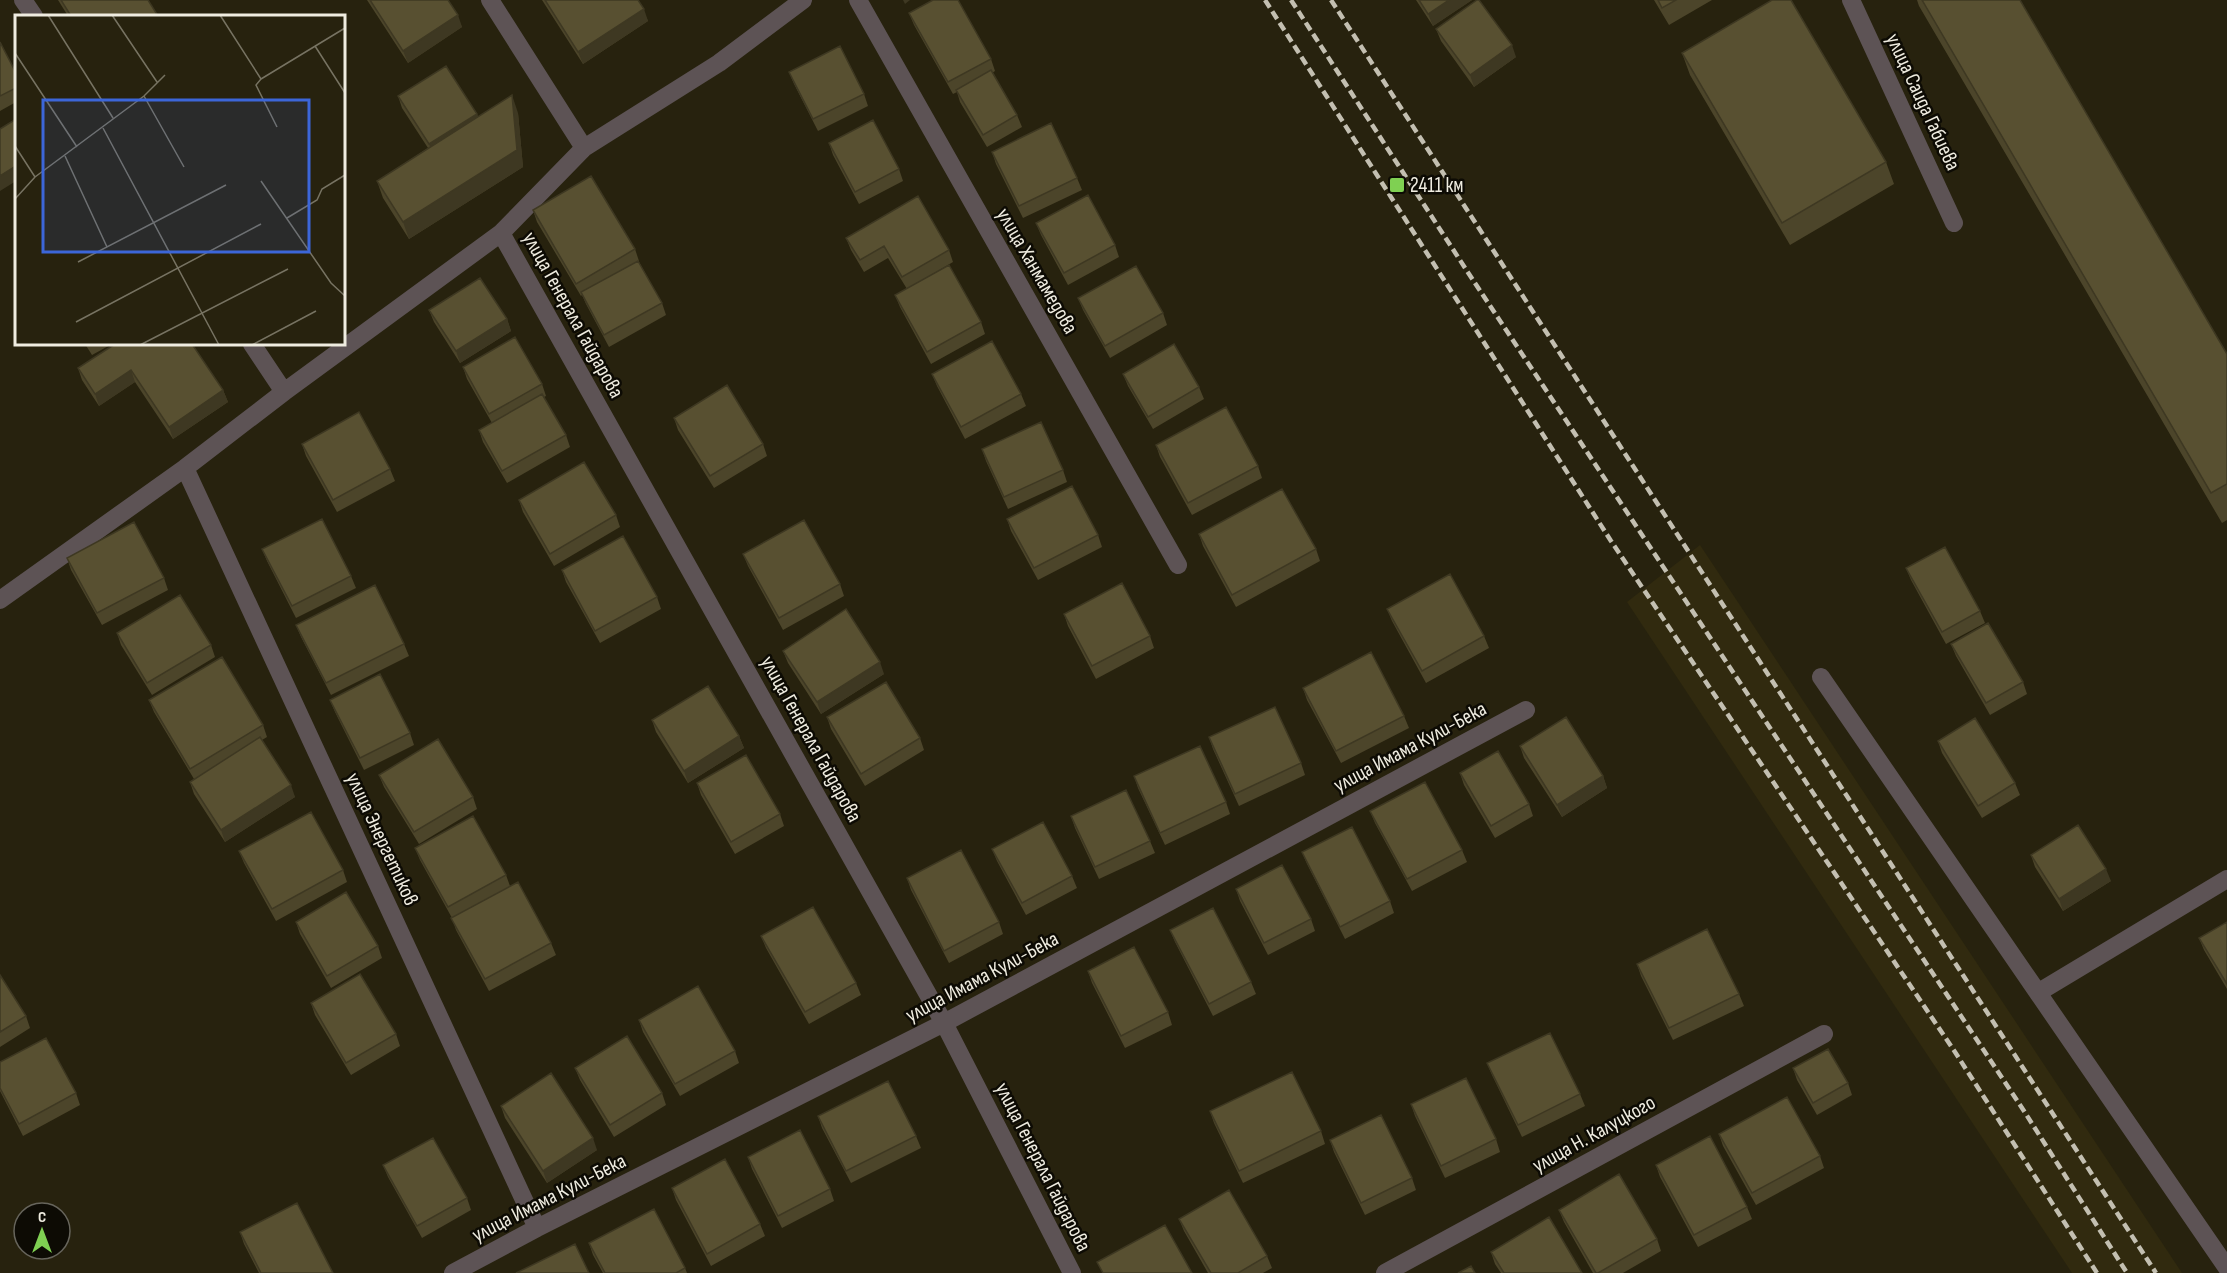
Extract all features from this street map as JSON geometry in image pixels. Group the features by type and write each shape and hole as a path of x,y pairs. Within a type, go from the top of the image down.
{"street":[{"path":"23,0 33,15"},
{"path":"490,0 584,148"},
{"path":"0,600 185,468 501,232 584,148 719,63 803,0"},
{"name":"улица Ханмамедова","path":"858,0 1178,565"},
{"name":"улица Саида Габиева","path":"1851,0 1954,223"},
{"name":"улица Генерала Гайдарова","path":"501,232 944,1023 1072,1273"},
{"path":"253,345 284,392"},
{"name":"улица Энергетиков","path":"185,468 537,1228"},
{"path":"1821,677 2227,1268"},
{"name":"улица Имама Кули-Бека","path":"453,1273 537,1228 944,1023 1526,710"},
{"path":"2039,992 2227,879"},
{"name":"улица Н. Калуцкого","path":"1385,1273 1824,1034"}],"shaded area":[{"path":"1700,545 2182,1273 2072,1273 1627,602"}],"building":[{"path":"61,0 148,0 157,15 70,15"},
{"path":"370,0 448,0 458,15 403,51"},
{"path":"545,0 638,0 644,9 578,52"},
{"path":"933,0 958,0 991,59 948,82 909,13"},
{"path":"1419,0 1449,0 1428,14"},
{"path":"1477,0 1512,45 1470,75 1436,29"},
{"path":"1658,0 1676,0 1662,8"},
{"path":"1772,0 1791,0 1886,162 1782,223 1682,53"},
{"path":"1922,0 2020,0 2227,354 2227,484 2211,493"},
{"path":"0,42 15,71 15,88 0,96"},
{"path":"840,46 864,94 813,119 789,72"},
{"path":"446,66 477,114 429,144 398,96"},
{"path":"991,70 1017,115 983,135 956,90"},
{"path":"512,95 517,150 403,222 377,181"},
{"path":"15,120 15,167 0,176 0,129"},
{"path":"873,120 899,169 855,192 829,143"},
{"path":"1051,123 1077,178 1019,206 992,152"},
{"path":"591,176 635,249 576,284 533,210"},
{"path":"1088,195 1115,245 1064,273 1036,223"},
{"path":"918,196 949,250 902,277 884,246 860,260 846,238"},
{"path":"638,261 662,303 604,335 581,292"},
{"path":"949,265 981,322 927,352 895,295"},
{"path":"1136,266 1163,313 1105,346 1078,298"},
{"path":"480,278 507,319 456,351 429,310"},
{"path":"515,337 542,384 489,414 463,367"},
{"path":"992,341 1021,394 961,427 932,374"},
{"path":"1174,344 1199,387 1148,417 1123,374"},
{"path":"113,345 193,345 223,390 169,427 131,370 95,394 78,368"},
{"path":"727,385 763,444 710,476 674,418"},
{"path":"542,394 566,435 502,471 479,430"},
{"path":"1226,407 1258,466 1188,503 1156,445"},
{"path":"359,412 390,469 333,500 302,444"},
{"path":"1041,422 1063,470 1004,497 982,449"},
{"path":"584,462 616,515 550,554 519,500"},
{"path":"1072,486 1098,535 1034,568 1007,519"},
{"path":"1282,489 1316,549 1232,595 1199,534"},
{"path":"322,519 351,576 292,606 262,549"},
{"path":"804,520 840,584 779,618 743,554"},
{"path":"134,522 164,578 97,613 67,558"},
{"path":"623,536 657,597 595,631 562,570"},
{"path":"1945,547 1980,611 1942,632 1906,568"},
{"path":"1450,574 1484,636 1422,671 1387,609"},
{"path":"1122,583 1150,636 1092,666 1064,614"},
{"path":"375,585 404,644 326,683 296,625"},
{"path":"180,595 211,645 147,683 117,633"},
{"path":"846,609 880,662 817,702 783,651"},
{"path":"1988,623 2023,682 1986,703 1951,644"},
{"path":"1371,652 1404,716 1336,751 1303,688"},
{"path":"222,657 263,725 190,769 149,700"},
{"path":"380,674 410,733 360,758 330,700"},
{"path":"886,682 920,738 861,774 827,717"},
{"path":"708,686 739,736 684,771 652,720"},
{"path":"1275,707 1301,763 1235,794 1209,737"},
{"path":"1566,717 1603,776 1557,805 1520,746"},
{"path":"1975,718 2015,783 1978,806 1938,741"},
{"path":"260,737 291,785 221,830 190,782"},
{"path":"438,739 473,797 414,832 379,775"},
{"path":"1200,746 1226,802 1160,833 1134,776"},
{"path":"1498,751 1529,804 1491,826 1460,773"},
{"path":"746,755 780,814 731,842 697,783"},
{"path":"1425,782 1462,850 1407,879 1370,811"},
{"path":"1126,790 1150,841 1095,867 1071,816"},
{"path":"311,812 343,870 272,909 239,851"},
{"path":"473,816 506,875 448,907 415,848"},
{"path":"1043,822 1072,876 1022,903 992,849"},
{"path":"2078,825 2106,869 2059,899 2031,855"},
{"path":"1352,827 1390,901 1340,927 1302,852"},
{"path":"961,850 999,922 944,951 907,878"},
{"path":"1282,865 1311,919 1264,943 1236,889"},
{"path":"518,882 551,943 485,979 451,918"},
{"path":"346,892 378,946 327,976 296,922"},
{"path":"813,907 856,983 805,1012 761,936"},
{"path":"1213,908 1251,982 1209,1004 1170,930"},
{"path":"2227,922 2227,984 2199,938"},
{"path":"1707,929 1739,994 1669,1028 1637,964"},
{"path":"1134,947 1168,1012 1121,1036 1088,971"},
{"path":"360,974 396,1034 346,1063 311,1003"},
{"path":"0,975 26,1016 0,1032"},
{"path":"698,986 735,1051 675,1084 639,1020"},
{"path":"1550,1033 1580,1094 1518,1125 1487,1063"},
{"path":"627,1036 662,1093 610,1125 575,1068"},
{"path":"46,1038 76,1093 19,1124 0,1088 0,1062"},
{"path":"1828,1049 1848,1083 1813,1103 1793,1068"},
{"path":"1292,1072 1321,1131 1239,1171 1210,1111"},
{"path":"551,1073 593,1138 543,1171 501,1106"},
{"path":"1466,1078 1496,1139 1441,1166 1411,1104"},
{"path":"888,1081 916,1136 846,1171 818,1116"},
{"path":"1787,1097 1820,1156 1752,1193 1719,1134"},
{"path":"1381,1115 1412,1178 1361,1203 1330,1140"},
{"path":"800,1130 830,1189 778,1216 748,1157"},
{"path":"1710,1136 1747,1207 1694,1235 1656,1165"},
{"path":"433,1138 467,1198 417,1226 383,1165"},
{"path":"725,1159 760,1224 707,1254 672,1188"},
{"path":"1619,1174 1657,1239 1596,1273 1559,1210"},
{"path":"1229,1190 1267,1256 1238,1273 1211,1273 1179,1219"},
{"path":"297,1203 333,1273 261,1273 240,1232"},
{"path":"654,1209 685,1268 676,1273 605,1273 589,1243"},
{"path":"1549,1217 1582,1273 1504,1273 1491,1252"},
{"path":"1165,1225 1192,1273 1103,1273 1097,1262"},
{"path":"575,1244 589,1273 516,1273"},
{"path":"1471,1266 1475,1273 1458,1273"}],"railway":[{"path":"1265,0 1611,541 1955,1052 2097,1273"},
{"path":"1291,0 1469,274 2024,1111 2127,1273"},
{"path":"1331,0 2156,1273"}],"place":[{"name":"2411 км","path":"1397,185"}]}
